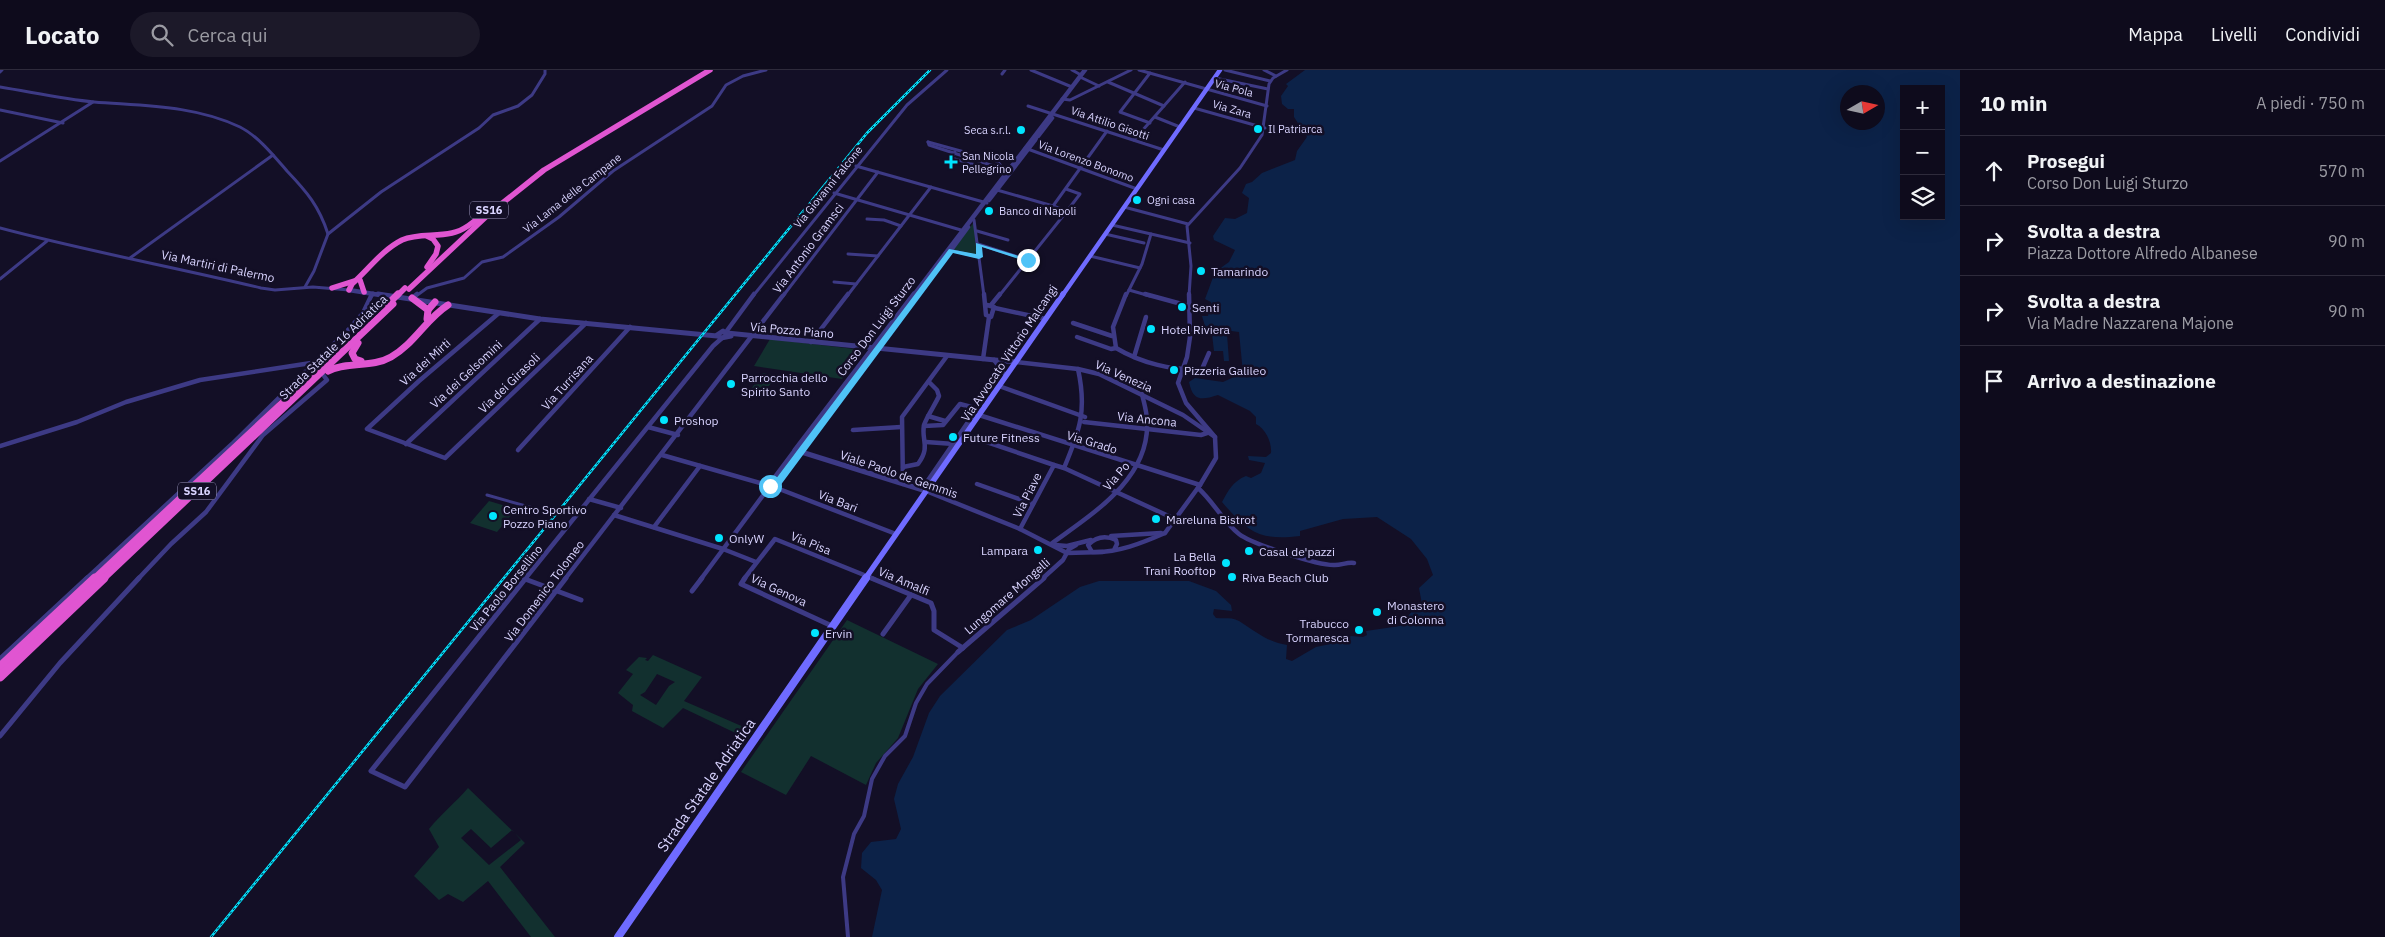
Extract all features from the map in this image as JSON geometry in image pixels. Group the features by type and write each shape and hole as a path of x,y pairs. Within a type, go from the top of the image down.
{"highway":[{"name":"Strada Statale 16 Adriatica","path":"407,289 426,268 489,209 523,182 566,151 705,70"},
{"name":"Strada Statale 16 Adriatica","path":"0,667 490,213 544,170 710,70"},
{"name":"SS16","path":"349,290 391,247 409,237 444,234 462,230 489,209"},
{"name":"SS16","path":"425,235 437,242 439,247 438,253 426,268"},
{"name":"SS16","path":"332,288 360,278"},
{"path":"360,278 364,292"},
{"path":"412,298 429,315 435,302"},
{"name":"Strada Statale 16 Adriatica","path":"0,677 386,312 391,304"},
{"name":"SS16","path":"306,388 334,367 361,361 381,361 392,356 429,315 448,305"},
{"name":"SS16","path":"361,361 352,356 353,349 382,319 386,312"}],"main road":[{"name":"Via Avvocato Vittorio Malcangi","path":"817,649 924,490 957,444 966,435 980,412 1220,70"},
{"name":"Strada Statale Adriatica","path":"618,937 817,649"}],"street":[{"path":"304,287 314,271 328,234 381,192 480,128 493,115 525,101 540,84 545,70"},
{"name":"Via Lama delle Campane","path":"412,298 427,288 464,278 482,262 503,256 559,217 613,171 674,129 712,106 717,102 721,90 730,82 766,70"},
{"name":"Via Giovanni Falcone","path":"722,335 834,193 907,105 947,70"},
{"path":"1002,74 1005,70"},
{"path":"1031,70 1072,87"},
{"path":"1072,70 1099,86"},
{"path":"1064,99 1085,70"},
{"path":"950,249 974,220 1072,87 1089,70"},
{"path":"1064,99 1099,86 1131,70"},
{"name":"Via Pola","path":"1139,70 1267,106"},
{"path":"1225,70 1270,81"},
{"path":"1264,70 1276,76"},
{"path":"1067,553 1084,554 1114,550 1165,533 1199,487 1216,458 1215,437 1186,403 1178,383 1187,357 1190,337 1191,266 1188,224 1240,168 1265,128 1270,81 1286,70"},
{"path":"1150,73 1120,112 1150,123"},
{"path":"1215,78 1268,89"},
{"path":"1108,82 1164,106"},
{"path":"1134,140 1155,118 1184,82"},
{"path":"0,87 94,102 138,103 211,118 241,128 273,155 311,196 323,218 328,234"},
{"path":"0,161 94,102"},
{"name":"Via Attilio Gisotti","path":"1028,106 1164,150"},
{"name":"Via Zara","path":"1194,108 1265,128"},
{"path":"0,110 63,123"},
{"path":"1155,118 1180,127"},
{"path":"1053,206 1107,131"},
{"path":"954,153 928,145 928,142 987,158 999,162 1000,166"},
{"name":"Via Lorenzo Bonomo","path":"1026,148 1137,189"},
{"path":"958,149 951,158 1011,169"},
{"path":"130,258 273,155"},
{"path":"982,164 987,158"},
{"path":"982,164 1007,174"},
{"path":"856,166 985,203"},
{"name":"Via Antonio Gramsci","path":"754,336 878,172"},
{"path":"950,249 961,230 997,190 1007,174"},
{"path":"811,342 931,187"},
{"path":"997,190 1067,211"},
{"path":"991,306 1080,194 1066,190"},
{"path":"834,193 961,230"},
{"path":"1124,207 1188,224"},
{"path":"867,219 884,220 901,226"},
{"path":"974,220 978,231 979,257 993,316 989,317 983,359"},
{"path":"1112,225 1190,243"},
{"name":"Via Martiri di Palermo","path":"0,228 74,248 130,258 262,288 275,290 304,287 332,288 435,302"},
{"path":"978,231 1008,240"},
{"path":"1105,234 1144,243"},
{"path":"1116,348 1112,336 1116,316 1140,268 1151,234"},
{"path":"0,279 47,241"},
{"path":"978,244 1028,260"},
{"path":"950,249 979,257"},
{"name":"Corso Don Luigi Sturzo","path":"692,591 950,249"},
{"path":"848,254 878,256"},
{"path":"1090,256 1140,268"},
{"path":"834,282 856,284"},
{"path":"1129,290 1189,306"},
{"path":"0,659 232,444 363,313 373,293"},
{"path":"435,302 540,319 630,327"},
{"path":"989,317 986,315 985,307 991,306 1046,318"},
{"name":"Via dei Mirti","path":"406,444 367,429 426,374 499,313"},
{"path":"1134,357 1146,316"},
{"name":"Via dei Gelsomini","path":"406,444 540,319"},
{"name":"Via dei Girasoli","path":"406,444 445,458 586,323"},
{"path":"1073,323 1112,336"},
{"name":"Via Pozzo Piano","path":"630,327 875,347 1015,362"},
{"name":"Via Turrisana","path":"518,450 630,327"},
{"name":"Via Paolo Borsellino","path":"405,788 371,771 722,335"},
{"name":"Via Domenico Tolomeo","path":"405,788 754,336"},
{"path":"1076,337 1111,349 1116,348 1134,357 1183,369 1202,369 1206,364 1209,353"},
{"path":"903,484 902,417 947,356"},
{"path":"994,360 1006,376"},
{"path":"313,362 318,367"},
{"path":"0,446 77,422 126,402 200,380 313,362"},
{"name":"Via Venezia","path":"1015,362 1078,369 1099,374 1183,415 1206,433 1215,437"},
{"path":"1064,468 1084,419 1084,391 1078,369"},
{"path":"0,736 60,663 171,544 206,512 263,435 326,380 324,376"},
{"path":"903,467 918,464 924,456 926,442 924,426 928,416 938,402 939,396 937,390 929,382"},
{"name":"Via Ancona","path":"999,386 1084,419 1201,435 1206,433"},
{"name":"Via Po","path":"1051,544 1117,493 1138,466 1147,428 1147,411 1142,394"},
{"name":"Via Grado","path":"945,421 957,405 964,404 980,412 1073,447 1138,466 1199,487"},
{"name":"Via Avvocato Vittorio Malcangi","path":"957,444 980,412"},
{"path":"924,426 943,425 945,421 928,416"},
{"path":"648,427 678,435"},
{"path":"853,430 901,428"},
{"path":"966,435 1054,465"},
{"path":"926,442 957,444"},
{"name":"Viale Paolo de Gemmis","path":"798,451 924,490 1020,530 1067,553"},
{"name":"Via Bari","path":"662,455 771,486 896,534"},
{"name":"Via Piave","path":"1020,530 1054,465 1175,519"},
{"path":"654,527 700,466"},
{"path":"977,484 1033,504"},
{"path":"1199,487 1242,536 1275,549 1335,565 1344,562 1354,563"},
{"path":"487,494 533,508"},
{"path":"589,499 620,508"},
{"path":"614,515 723,549 756,562"},
{"path":"1051,544 1076,544 1107,536 1165,533"},
{"path":"1107,536 1116,540 1117,544 1114,550"},
{"name":"Via Pisa","path":"756,562 775,538 866,578"},
{"path":"1095,539 1088,545 1088,549 1092,552 1103,552"},
{"name":"Lungomare Mongelli","path":"958,652 1044,578 1076,544"},
{"name":"Via Genova","path":"756,562 741,584 832,626"},
{"name":"Via Amalfi","path":"866,578 932,605 936,632 964,648"},
{"path":"525,580 582,600"},
{"path":"883,634 911,595"},
{"path":"848,937 843,877 854,834 864,816 872,779 885,756 905,736 916,703 927,684 958,652"}],"green space":[{"path":"974,222 978,256 953,250"},
{"path":"770,339 863,350 842,379 754,366"},
{"path":"763,373 776,376 764,393 751,389"},
{"name":"Centro Sportivo Pozzo Piano","path":"489,501 516,509 497,532 470,523"},
{"path":"847,620 938,664 918,689 898,738 876,763 866,785 811,756 786,795 741,772"},
{"path":"653,655 702,677 684,701 753,731 748,739 683,708 663,728 632,711 633,705 618,693 633,674 626,670 639,657 647,658 645,660 648,661","holes":["657,674 675,682 669,686 656,705 640,695 645,692"]},
{"path":"468,788 512,830 491,848 471,829 461,838 489,865 521,840 515,833 525,843 500,867 555,937 531,937 488,881 463,902 448,894 439,900 414,876 439,847 429,829"}],"water":[{"path":"1305,70 1960,70 1960,937 872,937 882,890 876,880 861,868 862,853 871,842 896,839 901,829 894,799 898,784 913,757 929,713 940,696 1007,630 1031,620 1080,587 1099,581 1189,581 1216,591 1231,605 1232,611 1214,609 1213,614 1216,618 1236,620 1267,639 1287,645 1286,659 1292,661 1316,647 1340,642 1351,636 1363,637 1367,635 1366,631 1400,626 1413,610 1422,604 1419,588 1433,575 1427,559 1411,539 1377,517 1343,519 1300,531 1300,536 1286,537 1274,537 1255,532 1239,521 1222,502 1229,490 1238,481 1246,476 1251,478 1261,473 1265,463 1249,460 1248,456 1266,457 1271,453 1269,441 1263,429 1256,424 1256,417 1250,411 1218,395 1199,398 1193,393 1189,382 1195,378 1223,382 1243,373 1239,332 1209,328 1205,326 1202,316 1208,316 1209,311 1213,309 1211,302 1205,299 1215,272 1229,262 1235,250 1214,240 1213,236 1225,218 1235,219 1247,213 1249,198 1242,193 1246,184 1252,182 1262,173 1295,160 1297,151 1307,137 1294,117 1294,109 1288,109 1282,104 1281,96 1288,86 1286,84"},
{"path":"1212,334 1227,334 1229,361 1224,361 1223,351 1214,351"}],"railway":[{"path":"211,937 867,133 930,70"}],"place":[{"name":"Il Patriarca","path":"1258,129"},
{"name":"Seca s.r.l.","path":"1021,130"},
{"name":"San Nicola Pellegrino","path":"951,162"},
{"name":"Ogni casa","path":"1137,200"},
{"name":"Banco di Napoli","path":"989,211"},
{"name":"Tamarindo","path":"1201,271"},
{"name":"Senti","path":"1182,307"},
{"name":"Hotel Riviera","path":"1151,329"},
{"name":"Pizzeria Galileo","path":"1174,370"},
{"name":"Parrocchia dello Spirito Santo","path":"731,384"},
{"name":"Proshop","path":"664,420"},
{"name":"Future Fitness","path":"953,437"},
{"name":"Centro Sportivo Pozzo Piano","path":"493,516"},
{"name":"Mareluna Bistrot","path":"1156,519"},
{"name":"OnlyW","path":"719,538"},
{"name":"Lampara","path":"1038,550"},
{"name":"Casal de'pazzi","path":"1249,551"},
{"name":"La Bella Trani Rooftop","path":"1226,563"},
{"name":"Riva Beach Club","path":"1232,577"},
{"name":"Monastero di Colonna","path":"1377,612"},
{"name":"Trabucco Tormaresca","path":"1359,630"},
{"name":"Ervin","path":"815,633"}],"route":[{"path":"770,486 774,488 951,250 979,257 978,244 1028,260"}]}
